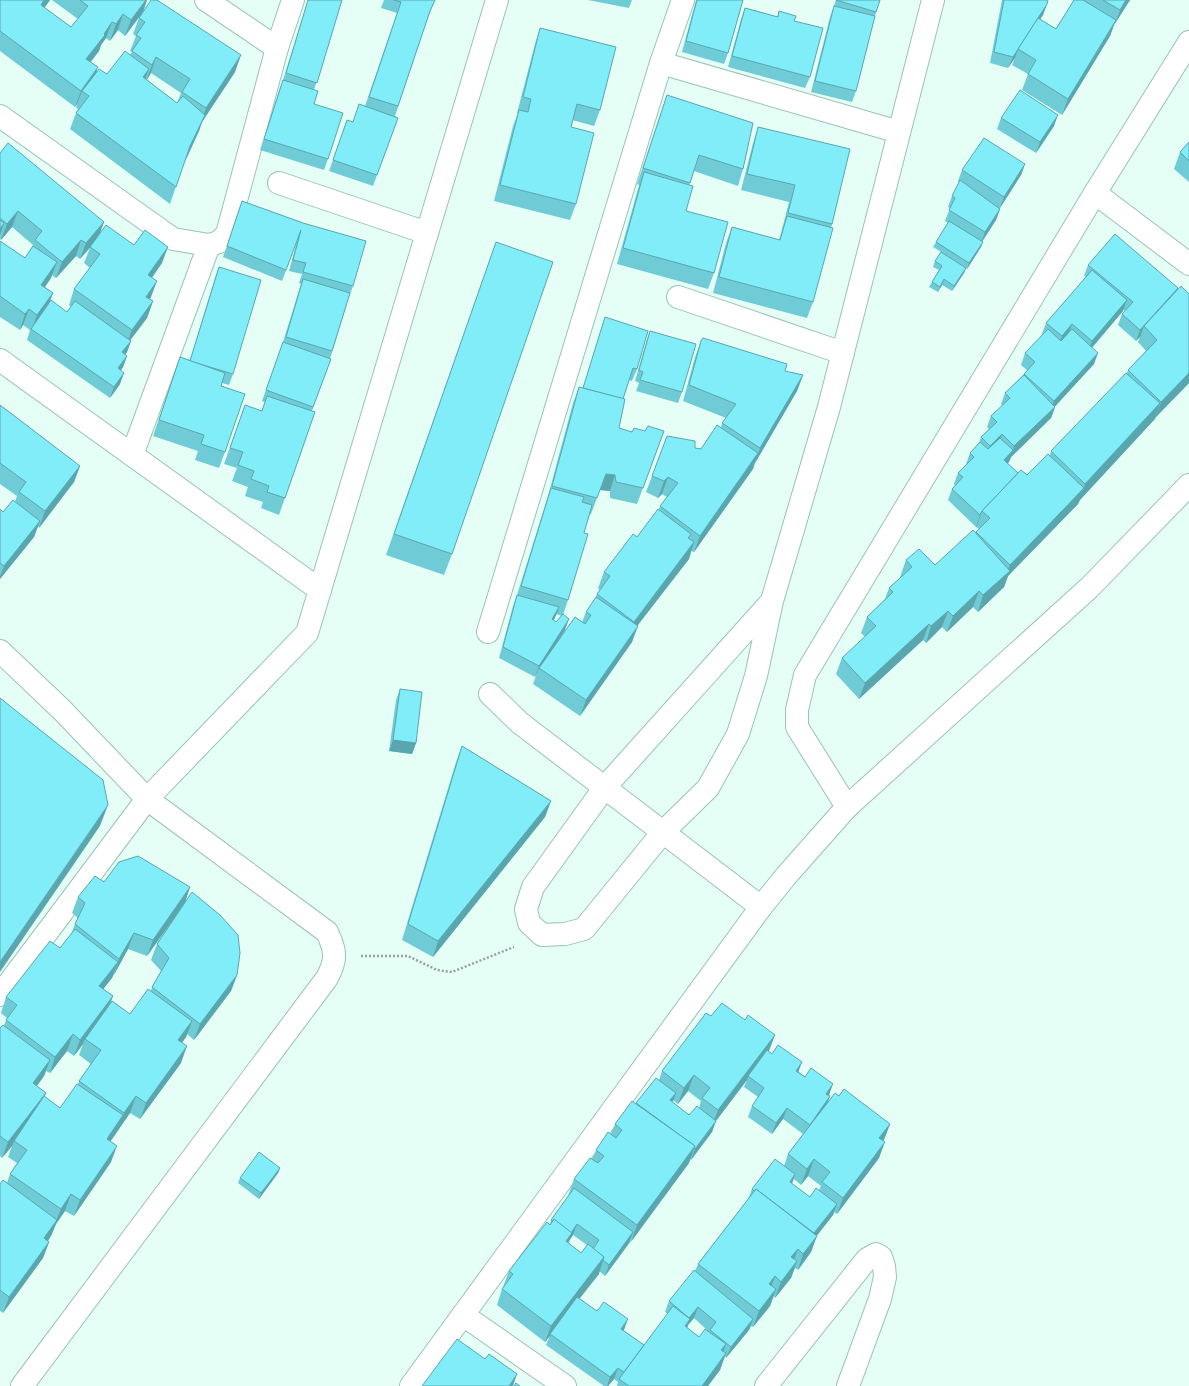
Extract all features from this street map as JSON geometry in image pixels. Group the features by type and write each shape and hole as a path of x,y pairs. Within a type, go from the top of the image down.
{"street":[{"path":"206,0 277,48"},
{"path":"0,116 173,239 209,245 219,242 227,234 277,48 293,0"},
{"path":"0,995 147,799 307,633 497,0"},
{"path":"488,632 661,63 683,0"},
{"path":"772,601 605,787 533,887 526,909 529,923 542,935 565,934 584,929 663,832 708,788 738,734 756,676 772,601 843,353 934,0"},
{"path":"846,807 797,727 797,710 806,675 1095,193 1189,42"},
{"path":"661,63 900,132"},
{"path":"279,183 427,233"},
{"path":"1095,193 1189,264"},
{"path":"132,455 209,245"},
{"path":"678,298 843,353"},
{"path":"0,360 320,590"},
{"path":"411,1386 761,907 786,876 846,807 1090,587 1189,485"},
{"path":"0,651 63,711 147,799 327,932 334,947 335,957 327,978 22,1386"},
{"path":"490,694 520,723 761,907"},
{"path":"766,1386 867,1259 876,1254 881,1257 885,1277 880,1299 848,1386"},
{"path":"463,1315 565,1386"}],"path":[{"path":"335,957 380,955 408,956 437,970 452,972 542,935"}],"building":[{"path":"0,0 44,0 41,5 71,27 88,6 80,0 146,0 131,20 123,14 116,24 112,22 104,34 105,35 86,59 98,67 81,91 0,31"},
{"path":"151,0 157,0 241,55 206,108 182,92 190,79 156,57 152,65 132,51 141,38 136,35 145,22 139,18"},
{"path":"308,0 342,0 317,83 286,73"},
{"path":"394,0 435,0 398,106 369,97 401,2"},
{"path":"697,0 743,0 728,53 686,41"},
{"path":"836,0 880,0 876,12"},
{"path":"1004,0 1048,0 1047,4 1013,57 994,52"},
{"path":"1074,0 1083,0 1116,20 1068,99 1028,74 1036,60 1018,49 1038,18 1056,29"},
{"path":"1103,0 1126,0 1120,10"},
{"path":"834,6 875,16 856,91 815,81"},
{"path":"745,8 778,17 779,11 796,16 794,21 823,28 810,77 732,56"},
{"path":"540,28 616,47 600,110 577,104 571,127 594,133 576,204 500,185 519,110 528,112 531,99 523,97"},
{"path":"125,51 149,69 143,77 177,103 183,96 205,115 190,146 176,187 76,113 89,96 82,91 99,69 107,74"},
{"path":"283,80 318,91 314,104 343,113 328,159 264,139"},
{"path":"1020,90 1058,115 1040,142 1001,118"},
{"path":"667,95 753,123 743,169 699,155 690,183 643,168"},
{"path":"359,104 398,118 377,175 333,160 347,120 353,122"},
{"path":"758,127 850,149 832,224 788,213 795,185 747,174"},
{"path":"984,138 1025,164 1004,197 962,170"},
{"path":"1189,142 1189,161 1180,152"},
{"path":"8,143 104,222 86,243 81,240 62,262 35,240 42,231 18,211 7,224 0,218 0,153"},
{"path":"644,172 693,186 686,211 728,222 714,273 623,248"},
{"path":"960,180 1000,209 985,232 949,210 955,198 952,196"},
{"path":"242,201 303,223 366,241 353,286 303,272 306,263 293,260 301,230 286,270 227,246"},
{"path":"787,216 833,228 813,302 719,277 732,227 780,240"},
{"path":"0,220 4,223 0,229"},
{"path":"949,221 983,242 969,263 936,242"},
{"path":"106,225 134,245 145,230 168,247 148,275 157,281 146,297 153,301 132,330 74,289 100,254 90,247"},
{"path":"1115,234 1178,288 1140,330 1122,314 1133,302 1088,265"},
{"path":"0,241 25,258 33,246 57,262 41,285 53,293 37,315 29,309 25,314 0,296"},
{"path":"496,242 553,262 452,554 394,534"},
{"path":"941,252 966,268 954,286 944,279 940,287 932,282 942,266 935,261"},
{"path":"219,267 261,280 233,374 190,361"},
{"path":"1092,270 1127,300 1092,341 1072,324 1062,336 1046,323"},
{"path":"303,279 350,293 332,351 286,337"},
{"path":"1181,286 1189,294 1189,373 1161,402 1128,370 1157,340 1144,326"},
{"path":"51,300 67,312 75,301 131,341 122,352 127,356 118,368 124,373 114,387 31,329"},
{"path":"605,317 648,331 637,369 633,368 623,399 583,388"},
{"path":"1048,329 1061,341 1072,329 1098,353 1054,401 1024,374 1035,362 1025,353"},
{"path":"650,331 696,344 682,392 640,380 643,372 639,370"},
{"path":"703,338 787,364 785,371 803,375 760,448 722,423 736,404 689,385"},
{"path":"283,342 331,359 313,407 266,390"},
{"path":"180,357 225,373 221,386 245,394 225,452 201,444 204,435 159,420"},
{"path":"1126,373 1160,403 1085,484 1051,451"},
{"path":"1024,375 1055,407 1014,446 1002,434 990,446 981,437 997,422 991,416 1010,398 1005,393"},
{"path":"579,387 625,399 619,428 632,432 634,428 645,431 648,426 664,431 643,488 616,482 615,475 606,474 597,498 552,486"},
{"path":"267,396 315,412 285,498 267,492 269,486 251,479 254,471 238,465 243,452 230,448 245,405 262,411"},
{"path":"0,405 80,466 45,511 19,492 26,482 0,463"},
{"path":"717,425 758,453 700,536 660,506 678,483 668,477 664,481 652,476 667,436 695,441 695,448 701,449"},
{"path":"1000,438 1013,450 1004,460 1018,473 982,511 980,515 952,489 963,477 958,473 974,457 970,453 980,442 988,449"},
{"path":"1048,454 1084,488 1010,565 976,532 990,518 982,511 1021,470 1027,475"},
{"path":"551,488 584,497 582,502 592,505 584,533 588,534 568,600 521,586"},
{"path":"13,500 40,521 4,566 0,563 0,509 3,512"},
{"path":"658,509 691,534 688,538 694,542 634,622 597,594 610,576 604,572 633,534 637,537"},
{"path":"973,530 1010,571 983,595 979,591 953,616 948,611 931,626 929,624 865,683 842,658 876,626 867,617 893,592 889,588 912,567 906,560 919,549 935,565"},
{"path":"517,595 559,607 552,619 556,622 563,614 569,619 539,666 503,647"},
{"path":"596,597 638,626 586,700 539,668 575,617 585,624 591,615 586,612"},
{"path":"400,689 422,692 416,743 393,740"},
{"path":"0,698 103,780 108,805 0,962"},
{"path":"462,746 551,801 438,941 408,924"},
{"path":"138,856 190,887 153,940 134,933 119,959 75,924 85,903 78,897 95,876 104,882 119,862"},
{"path":"192,892 220,915 238,935 240,953 237,975 200,1024 152,987 169,958 157,944"},
{"path":"75,929 118,962 99,986 113,996 80,1040 73,1034 55,1057 6,1020 17,1005 6,997 50,941 60,948"},
{"path":"148,989 192,1021 178,1040 187,1046 146,1103 136,1096 124,1113 79,1081 101,1050 85,1039 112,1001 130,1014"},
{"path":"722,1003 745,1020 748,1015 775,1035 718,1110 702,1098 710,1088 694,1075 684,1088 662,1071 706,1013 711,1016"},
{"path":"3,1025 50,1060 33,1083 46,1093 8,1142 0,1136 0,1028"},
{"path":"778,1045 802,1062 796,1071 805,1077 811,1068 833,1084 826,1094 830,1096 810,1125 787,1108 776,1123 752,1106 764,1088 748,1076 767,1050 772,1054"},
{"path":"656,1078 676,1093 670,1100 689,1115 697,1106 716,1121 695,1149 695,1146 636,1103"},
{"path":"77,1084 123,1115 107,1139 117,1146 80,1200 71,1194 61,1209 10,1174 27,1150 14,1141 44,1096 60,1108"},
{"path":"844,1089 890,1124 879,1138 885,1142 843,1198 822,1182 830,1172 814,1159 807,1169 788,1154 835,1093 839,1096"},
{"path":"632,1101 695,1146 637,1225 574,1179 590,1158 598,1163 604,1156 596,1150 608,1132 616,1138 622,1130 615,1124"},
{"path":"259,1152 280,1168 261,1193 240,1178"},
{"path":"775,1159 795,1174 790,1182 810,1197 816,1188 837,1204 814,1233 756,1189 754,1191 752,1189"},
{"path":"3,1180 57,1220 44,1238 49,1242 9,1297 0,1290 0,1184"},
{"path":"574,1188 633,1232 609,1265 603,1260 604,1257 593,1249 599,1240 577,1224 571,1233 554,1219 553,1221 551,1220"},
{"path":"756,1189 817,1236 803,1254 798,1249 791,1257 797,1261 781,1282 775,1276 769,1284 776,1289 759,1311 698,1264"},
{"path":"554,1219 572,1233 566,1241 581,1253 588,1244 604,1257 551,1326 502,1289 513,1274 509,1271 547,1222 550,1225"},
{"path":"694,1270 753,1319 731,1347 710,1330 716,1322 698,1307 689,1318 669,1301"},
{"path":"577,1297 597,1311 604,1302 628,1319 621,1329 644,1345 624,1372 618,1368 610,1377 550,1334"},
{"path":"673,1306 690,1319 685,1326 699,1337 705,1329 726,1344 721,1350 726,1353 702,1386 629,1386 619,1379"},
{"path":"457,1339 485,1359 489,1354 517,1374 509,1386 422,1386"}]}
